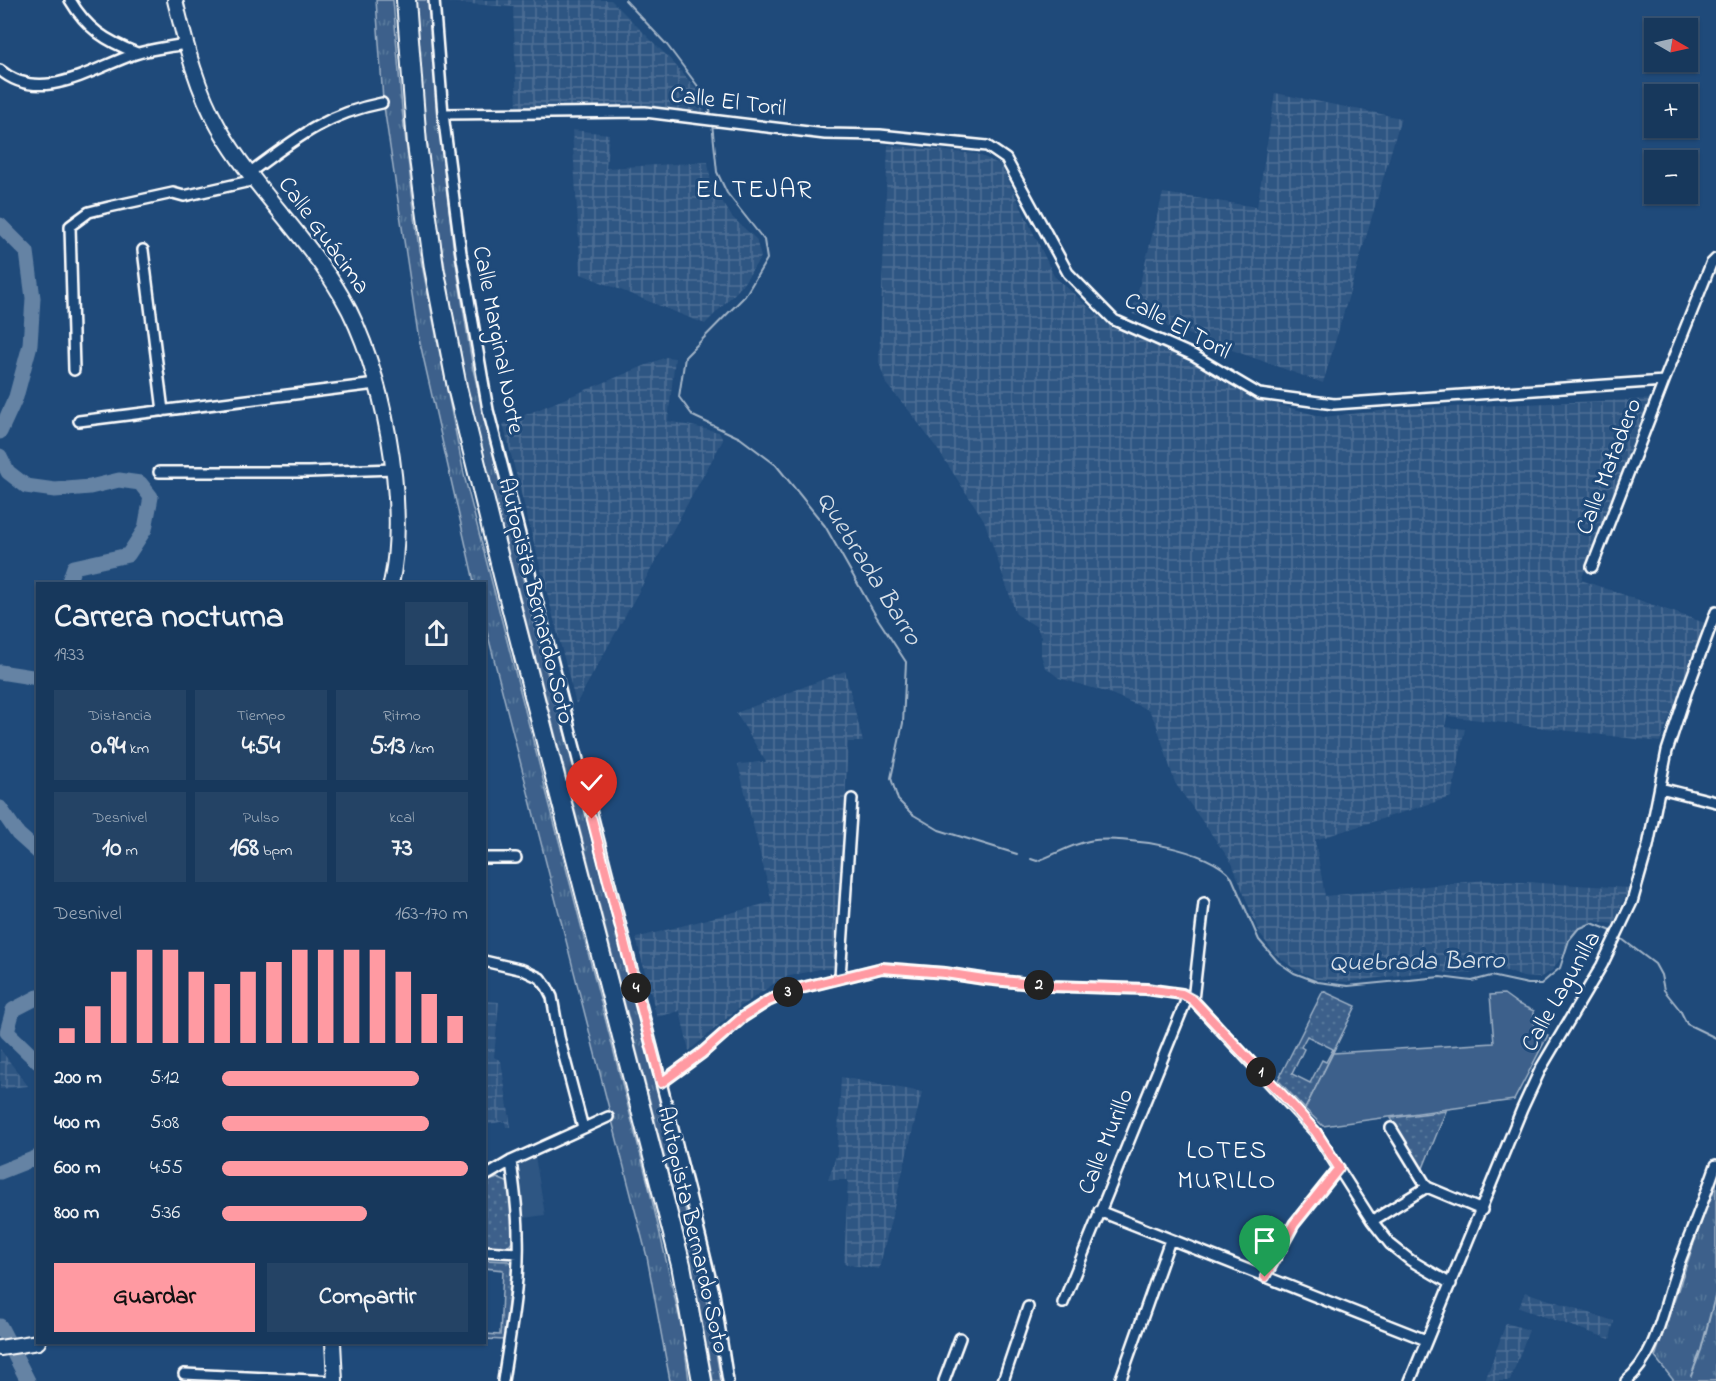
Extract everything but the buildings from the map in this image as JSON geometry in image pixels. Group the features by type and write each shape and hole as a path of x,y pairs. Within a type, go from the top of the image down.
{"highway":[{"name":"Autopista Bernardo Soto","path":"406,0 417,144 434,268 457,387 502,575 681,1265 702,1381"}],"main road":[{"name":"Calle Guácima","path":"175,0 193,72 211,114 255,180 310,249 343,298 362,338 376,384 394,469 398,539 391,582"},
{"path":"0,1348 33,1343"},
{"path":"333,1344 335,1381"}],"street":[{"path":"70,0 88,24 111,43 137,54"},
{"name":"Calle Marginal Norte","path":"434,0 442,114 460,253 488,410 712,1286 728,1381"},
{"path":"0,70 22,84 44,85 64,81 137,54 185,44"},
{"path":"74,370 70,226 89,212 109,207 173,193 184,196 219,189 233,189 255,180 308,131 339,114 382,103"},
{"name":"Calle El Toril","path":"442,114 645,112 825,134 880,135 987,146 1006,159 1068,273 1114,320 1192,355 1259,394 1334,404 1664,381"},
{"path":"143,250 163,411"},
{"path":"1664,381 1711,264 1716,259"},
{"name":"Calle Matadero","path":"1592,567 1664,381"},
{"path":"79,421 376,384"},
{"path":"159,472 309,472 394,469"},
{"name":"Calle Lagunilla","path":"1410,1381 1522,1108 1541,1068 1613,943 1637,887 1674,726 1716,612"},
{"path":"1660,788 1716,802"},
{"path":"840,978 852,799"},
{"path":"486,858 516,858"},
{"name":"Calle Murillo","path":"1063,1303 1099,1211 1191,998 1204,903"},
{"path":"486,961 523,970 540,978 547,987 552,997 559,1037 583,1128"},
{"path":"661,1083 702,1053 743,1017 768,1001 793,990 893,968 1051,986 1146,989 1191,998 1316,1132 1372,1221 1390,1244 1410,1260 1451,1284"},
{"path":"486,1176 511,1161 608,1117"},
{"path":"1391,1128 1427,1187 1482,1210"},
{"path":"503,1381 516,1286 518,1252 511,1161"},
{"path":"1626,1381 1635,1374 1649,1354 1716,1165"},
{"path":"1265,1277 1294,1224 1339,1168"},
{"path":"1372,1221 1427,1187"},
{"path":"1099,1211 1426,1340"},
{"path":"1120,1381 1170,1240"},
{"path":"486,1251 518,1252"},
{"path":"1003,1381 1028,1307"},
{"path":"944,1381 960,1338"},
{"path":"184,1374 203,1378 335,1381"}],"shaded area":[{"path":"441,0 611,0 669,58 700,93 706,115 645,108 517,107 513,7 441,2"},
{"path":"1275,93 1401,118 1323,383 1132,314 1163,193 1257,207"},
{"path":"572,130 609,134 606,168 708,162 711,183 732,217 756,239 761,257 741,287 705,324 581,274"},
{"path":"888,145 977,154 1001,165 1054,276 1111,327 1187,359 1255,398 1323,417 1398,409 1653,399 1581,580 1705,623 1660,742 1447,716 1445,727 1465,729 1451,797 1315,840 1325,896 1486,880 1629,888 1613,924 1593,921 1578,928 1568,940 1564,953 1552,971 1539,978 1523,977 1507,971 1491,969 1458,974 1431,971 1348,982 1316,979 1293,968 1275,954 1259,933 1232,863 1175,783 1157,726 1149,710 1109,693 1059,678 1045,667 1041,655 1041,637 1037,627 1016,614 984,520 938,450 886,384 879,362"},
{"path":"666,357 675,358 668,421 719,432 723,440 576,704 503,424"},
{"path":"845,671 863,742 848,742 837,969 819,969 782,978 740,1007 689,1051 680,1011 657,1017 636,938 772,902 738,764 766,762 736,713"},
{"path":"486,1001 499,1002 494,1057 501,1061 511,1127 506,1127 505,1121 486,1125"},
{"path":"0,1049 28,1086 0,1089"},
{"path":"841,1077 922,1092 879,1269 844,1264 848,1180 828,1180 837,1153"},
{"path":"535,1156 545,1215 524,1218 518,1169 520,1164"},
{"path":"1525,1292 1614,1321 1610,1339 1519,1308"},
{"path":"1506,1323 1529,1330 1510,1381 1485,1381"}],"green space":[{"path":"376,0 393,0 402,109 419,250 465,479 649,1187 683,1333 689,1381 670,1381 647,1257 486,628 486,582 474,582 418,334 383,100"},
{"path":"415,0 430,0 439,116 453,245 473,369 536,633 573,762 666,1125 709,1312 721,1381 713,1381 696,1290 671,1183 470,404 437,218 423,105"},
{"path":"1323,991 1356,1006 1305,1109 1278,1080","holes":["1307,1036 1333,1049 1326,1062 1322,1060 1310,1083 1292,1074 1304,1049 1301,1047"]},
{"path":"1504,994 1534,1011 1534,1033 1548,1035 1514,1100 1323,1126 1305,1109 1333,1053 1494,1043 1490,995"},
{"path":"1446,1111 1423,1168 1420,1170 1391,1118"},
{"path":"497,1178 509,1183 514,1237 508,1247 486,1246 486,1182"},
{"path":"1716,1179 1716,1381 1674,1381 1655,1357"},
{"path":"486,1260 508,1261 512,1264 504,1340 486,1339 486,1334 500,1335 503,1270 486,1268"}],"waterway":[{"name":"Quebrada Barro","path":"625,0 667,45 709,101 711,117"},
{"name":"Quebrada Barro","path":"712,123 717,172 727,193 764,240 767,259 745,296 685,357 679,397 693,416 740,438 776,465 825,526 876,616 906,662 903,723 891,778 898,800 912,814 939,830 1017,854"},
{"path":"0,225 27,252 33,298 30,345 16,397 0,432"},
{"path":"0,456 8,472 26,486 55,490 90,487 119,480 140,483 151,497 145,529 128,555 74,567 69,582"},
{"path":"0,672 36,678"},
{"path":"0,808 18,834 36,850"},
{"name":"Quebrada Barro","path":"1031,859 1037,861 1083,842 1104,840 1144,842 1166,846 1206,859 1222,868 1232,878 1259,940 1278,962 1294,973 1318,982 1348,986 1440,977 1472,981 1491,976 1528,984 1541,984 1560,968 1569,940 1578,929 1592,923 1614,932"},
{"name":"Quebrada Barro","path":"1618,936 1655,964 1661,975 1664,990 1680,1010 1687,1024 1716,1038"},
{"path":"36,998 13,1010 7,1032 36,1060"},
{"path":"0,1172 36,1158"},
{"path":"1691,1376 1701,1350 1716,1293"},
{"path":"0,1326 28,1381"}],"district":[{"name":"EL TEJAR","path":"754,191"},
{"name":"LOTES MURILLO","path":"1227,1167"}],"route":[{"path":"592,819 661,1083 702,1053 743,1017 768,1001 793,990 882,968 1051,986 1146,989 1188,996 1316,1132 1339,1168 1294,1224 1265,1277"}]}
